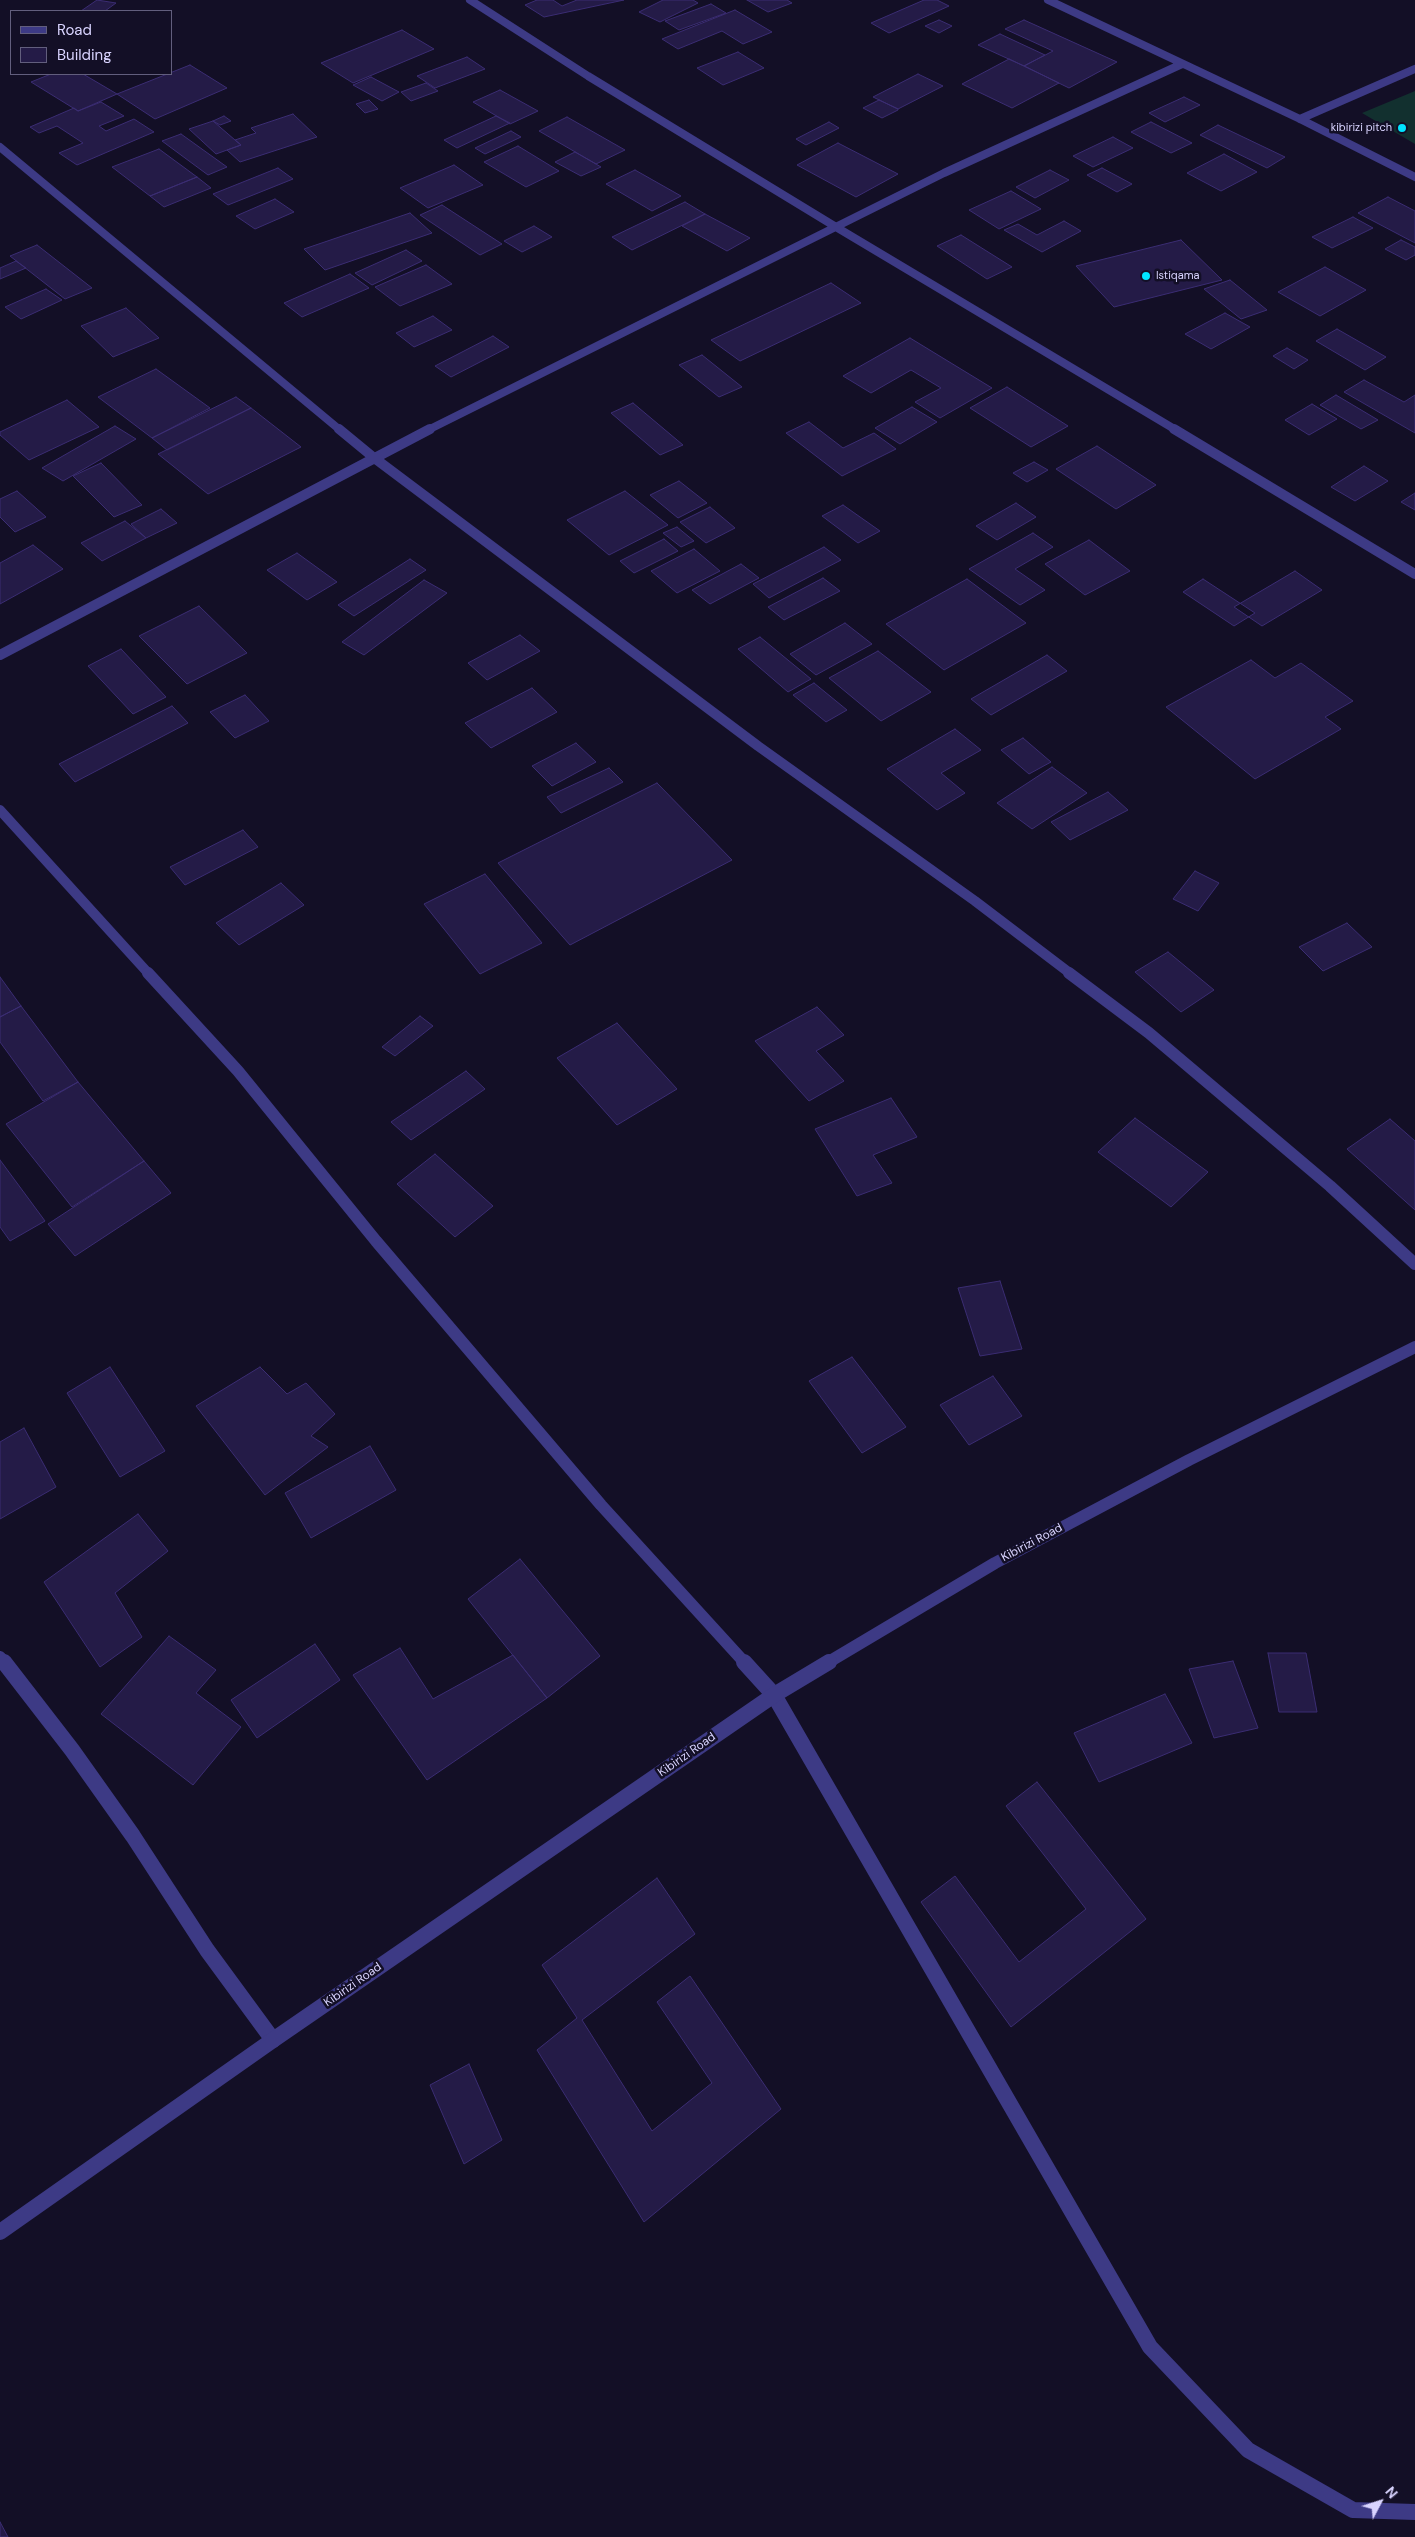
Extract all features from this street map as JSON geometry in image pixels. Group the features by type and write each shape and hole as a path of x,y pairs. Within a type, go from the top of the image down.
{"street":[{"path":"470,0 588,76 692,137 836,228 975,308 1415,574"},
{"path":"1048,0 1300,119 1415,177"},
{"path":"0,655 373,457 1025,134 1182,64"},
{"path":"1300,119 1415,69"},
{"path":"0,146 373,457 758,746 975,900 1149,1033 1330,1186 1415,1264"},
{"path":"0,810 238,1071 376,1241 601,1505 774,1695 1150,2347 1248,2450 1353,2510 1415,2512"},
{"name":"Kibirizi Road","path":"0,2232 273,2040 774,1695 995,1563 1189,1460 1415,1346"},
{"path":"0,1657 72,1750 133,1836 207,1950 273,2040"}],"green space":[{"name":"kibirizi pitch","path":"1415,91 1415,144 1362,113"}],"building":[{"path":"97,0 116,3 106,10 82,10"},
{"path":"537,0 553,0 562,6 577,0 624,0 544,17 525,5"},
{"path":"663,0 693,0 698,3 660,22 639,12"},
{"path":"747,0 787,0 792,3 768,12"},
{"path":"924,0 937,0 949,6 889,33 871,23"},
{"path":"711,4 726,13 679,30 665,21"},
{"path":"735,10 772,32 743,44 722,31 678,49 662,39"},
{"path":"939,20 952,26 939,33 925,26"},
{"path":"1024,20 1117,62 1069,88 1024,66 1053,51 1005,29"},
{"path":"402,30 434,49 353,83 321,63"},
{"path":"1000,34 1045,55 1024,66 978,45"},
{"path":"738,52 764,68 723,85 697,68"},
{"path":"467,57 485,69 435,88 417,76"},
{"path":"1009,59 1059,83 1012,108 962,84"},
{"path":"190,65 227,88 155,119 117,94 165,75 172,75 172,72"},
{"path":"918,74 943,86 898,109 873,97"},
{"path":"48,75 85,75 117,94 78,111 31,82"},
{"path":"371,77 399,92 382,101 353,85"},
{"path":"426,83 438,91 411,101 401,92"},
{"path":"500,90 538,111 510,124 473,102"},
{"path":"1184,97 1200,105 1165,122 1149,113"},
{"path":"369,100 378,109 365,113 356,104"},
{"path":"879,100 898,110 882,118 863,108"},
{"path":"101,102 124,116 99,126 106,131 134,119 154,132 77,165 59,153 83,143 57,126 39,133 30,127 74,108 78,111"},
{"path":"293,114 317,137 240,162 227,150 241,145 235,140 256,133 251,128"},
{"path":"224,116 231,121 220,125 213,121"},
{"path":"496,116 510,123 457,148 444,140"},
{"path":"567,117 625,150 596,164 539,131"},
{"path":"213,121 241,145 216,154 189,129"},
{"path":"829,122 839,128 806,145 796,139"},
{"path":"1151,122 1192,143 1171,153 1131,132"},
{"path":"1218,125 1285,157 1267,168 1200,135"},
{"path":"511,131 521,137 485,154 475,148"},
{"path":"181,134 227,167 208,175 162,141"},
{"path":"1113,137 1133,148 1093,167 1073,156"},
{"path":"838,143 898,174 856,197 797,165"},
{"path":"518,146 559,171 526,187 484,162"},
{"path":"159,149 197,177 150,196 112,167"},
{"path":"575,152 601,167 581,176 555,162"},
{"path":"1224,154 1257,172 1221,191 1187,173"},
{"path":"454,165 483,185 428,208 400,188"},
{"path":"278,168 293,179 228,205 213,194"},
{"path":"1102,168 1132,184 1117,192 1087,175"},
{"path":"635,170 681,196 652,211 606,184"},
{"path":"1050,170 1069,180 1035,198 1016,187"},
{"path":"197,177 211,188 164,207 150,196"},
{"path":"1011,191 1041,209 999,229 969,210"},
{"path":"1388,197 1415,211 1415,243 1358,213"},
{"path":"275,199 294,212 255,229 236,216"},
{"path":"685,202 705,214 632,250 612,237"},
{"path":"442,205 502,244 480,255 420,215"},
{"path":"410,213 432,233 325,270 304,249"},
{"path":"705,214 750,238 727,251 682,226"},
{"path":"1353,217 1373,228 1332,248 1312,237"},
{"path":"1064,221 1081,231 1042,252 1004,230 1018,224 1037,235"},
{"path":"534,226 552,237 522,252 504,241"},
{"path":"961,235 1012,267 987,279 937,246"},
{"path":"1181,240 1222,280 1114,307 1076,266"},
{"path":"1401,240 1415,247 1415,255 1406,260 1385,249"},
{"path":"37,245 92,288 65,299 10,256"},
{"path":"406,250 422,261 372,285 355,273"},
{"path":"16,261 26,268 0,279 0,268"},
{"path":"426,265 452,284 400,306 375,287"},
{"path":"1325,267 1366,290 1320,316 1278,292"},
{"path":"350,274 369,288 302,317 284,303"},
{"path":"1230,280 1267,310 1241,319 1204,289"},
{"path":"831,283 861,303 740,361 711,340"},
{"path":"46,289 62,300 21,319 5,307"},
{"path":"126,308 159,338 113,357 81,326"},
{"path":"1225,313 1250,327 1211,349 1185,334"},
{"path":"433,316 452,330 414,347 396,333"},
{"path":"1337,329 1386,357 1365,370 1316,341"},
{"path":"493,336 509,347 451,377 435,366"},
{"path":"910,338 992,388 940,418 915,402 941,388 911,370 871,393 843,376"},
{"path":"1287,348 1308,360 1294,369 1273,356"},
{"path":"702,355 742,387 719,397 679,365"},
{"path":"156,369 210,408 152,438 98,397"},
{"path":"1364,380 1404,402 1415,395 1415,433 1344,392"},
{"path":"1007,387 1068,426 1031,447 970,408"},
{"path":"1336,395 1378,420 1361,429 1320,405"},
{"path":"236,397 251,408 167,450 152,438"},
{"path":"67,400 99,427 29,460 0,435 0,432"},
{"path":"633,403 683,445 660,455 611,413"},
{"path":"1312,404 1337,419 1309,435 1285,420"},
{"path":"912,407 937,422 900,444 875,428"},
{"path":"251,408 301,447 208,494 158,454"},
{"path":"809,422 843,448 874,433 896,449 842,476 786,433"},
{"path":"115,426 136,439 63,481 42,468"},
{"path":"1097,446 1156,485 1116,509 1056,469"},
{"path":"1034,462 1048,470 1027,482 1013,473"},
{"path":"101,463 142,505 114,517 73,476"},
{"path":"1364,466 1388,481 1355,501 1331,487"},
{"path":"679,481 707,503 678,518 650,495"},
{"path":"17,491 46,517 15,532 0,517 0,499"},
{"path":"625,491 668,525 609,555 567,520"},
{"path":"1415,493 1415,510 1401,502"},
{"path":"1016,503 1036,517 997,540 976,526"},
{"path":"843,505 880,531 858,543 822,516"},
{"path":"710,507 735,528 706,543 680,522"},
{"path":"161,509 177,523 146,538 131,524"},
{"path":"125,521 146,538 102,561 81,543"},
{"path":"677,527 694,541 681,547 663,533"},
{"path":"1033,533 1053,547 1015,569 1045,590 1020,605 969,569"},
{"path":"664,539 678,551 634,573 620,561"},
{"path":"1089,540 1130,571 1085,595 1045,564"},
{"path":"33,545 63,569 0,604 0,563"},
{"path":"824,547 841,560 769,598 753,584"},
{"path":"694,549 720,571 677,593 651,571"},
{"path":"297,553 337,582 307,600 267,570"},
{"path":"410,559 426,570 354,616 338,605"},
{"path":"741,564 759,578 710,604 692,590"},
{"path":"1295,571 1322,590 1262,626 1234,607"},
{"path":"823,578 840,591 784,620 768,607"},
{"path":"967,579 1026,623 944,670 886,624"},
{"path":"1203,579 1255,613 1234,626 1183,592"},
{"path":"424,580 447,593 364,655 342,642"},
{"path":"199,606 247,653 187,684 139,636"},
{"path":"845,623 872,644 816,675 790,654"},
{"path":"520,635 540,651 487,680 468,663"},
{"path":"760,637 811,679 788,692 738,649"},
{"path":"121,649 166,697 133,714 88,666"},
{"path":"878,651 931,692 881,721 829,678"},
{"path":"1047,655 1067,671 991,715 971,699"},
{"path":"1251,660 1275,678 1301,663 1353,701 1325,717 1341,729 1255,779 1166,707"},
{"path":"814,683 847,710 826,722 793,695"},
{"path":"532,688 557,712 491,748 465,723"},
{"path":"245,695 269,721 235,738 210,712"},
{"path":"172,706 188,723 75,782 59,764"},
{"path":"955,729 981,750 941,773 965,793 937,810 887,769"},
{"path":"1023,738 1051,762 1029,774 1001,750"},
{"path":"576,743 596,762 552,786 532,766"},
{"path":"1052,767 1087,793 1032,829 997,803"},
{"path":"609,768 623,782 561,813 547,797"},
{"path":"657,783 732,860 570,945 498,863"},
{"path":"1108,792 1128,810 1070,840 1051,822"},
{"path":"243,830 258,847 185,885 170,867"},
{"path":"1195,871 1219,883 1198,911 1173,899"},
{"path":"485,874 542,943 480,974 424,904"},
{"path":"281,883 304,905 239,945 216,923"},
{"path":"1347,923 1372,947 1323,971 1299,947"},
{"path":"1168,952 1214,990 1181,1012 1135,972"},
{"path":"0,977 21,1006 0,1017"},
{"path":"21,1006 78,1082 43,1101 0,1042 0,1017"},
{"path":"817,1007 844,1035 816,1051 844,1081 809,1101 755,1041"},
{"path":"420,1016 433,1026 395,1056 382,1047"},
{"path":"617,1023 677,1089 617,1125 557,1058"},
{"path":"466,1071 485,1089 411,1140 391,1122"},
{"path":"78,1082 144,1161 72,1207 6,1124"},
{"path":"891,1098 917,1137 873,1155 892,1183 857,1196 815,1129"},
{"path":"1135,1118 1208,1172 1171,1207 1098,1152"},
{"path":"1390,1119 1415,1141 1415,1210 1347,1149"},
{"path":"435,1154 493,1206 455,1237 397,1184"},
{"path":"0,1160 45,1221 10,1241 0,1227"},
{"path":"144,1161 171,1193 75,1256 48,1224"},
{"path":"1000,1281 1022,1349 980,1356 958,1288"},
{"path":"852,1357 906,1427 862,1453 809,1381"},
{"path":"110,1367 165,1451 120,1477 67,1393"},
{"path":"260,1367 287,1394 306,1383 335,1414 311,1436 328,1447 265,1495 196,1406"},
{"path":"993,1376 1022,1416 969,1445 940,1405"},
{"path":"24,1428 56,1487 0,1519 0,1442"},
{"path":"370,1446 396,1490 311,1538 285,1493"},
{"path":"138,1514 168,1551 115,1593 142,1637 100,1667 44,1582"},
{"path":"520,1559 600,1656 547,1698 468,1599"},
{"path":"169,1636 216,1670 196,1693 241,1727 193,1785 101,1714"},
{"path":"315,1644 340,1680 257,1738 231,1700"},
{"path":"400,1648 433,1699 513,1655 547,1698 427,1780 353,1675"},
{"path":"1268,1653 1306,1653 1317,1712 1279,1712"},
{"path":"1233,1661 1258,1728 1214,1738 1189,1669"},
{"path":"1165,1694 1192,1743 1099,1782 1074,1733"},
{"path":"1037,1782 1146,1919 1011,2027 921,1902 955,1876 1019,1962 1086,1909 1006,1806"},
{"path":"657,1878 695,1934 582,2020 652,2131 712,2083 657,2002 690,1976 781,2109 644,2222 537,2050 577,2018 542,1965"},
{"path":"469,2064 502,2140 464,2164 430,2085"},
{"path":"0,2522 8,2537 0,2537"}],"place":[{"name":"kibirizi pitch","path":"1402,128"},
{"name":"Istiqama","path":"1146,276"}]}
